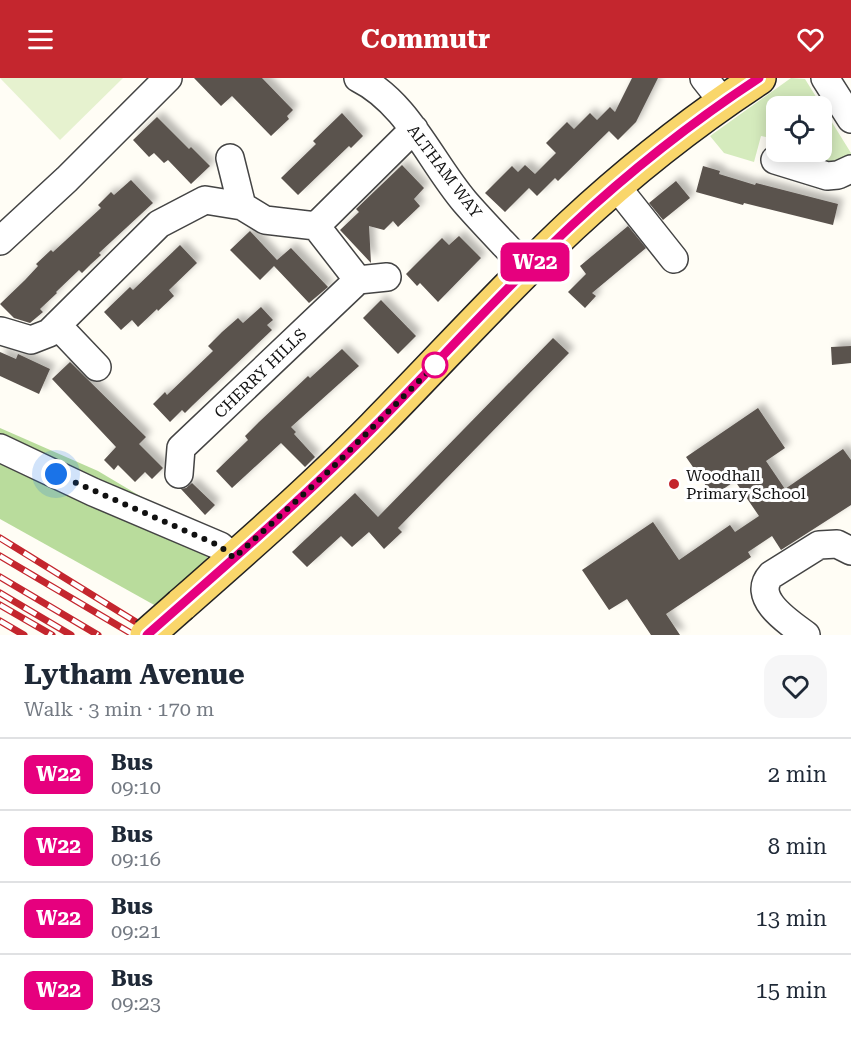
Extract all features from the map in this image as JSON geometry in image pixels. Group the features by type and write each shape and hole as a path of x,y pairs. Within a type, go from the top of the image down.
{"main road":[{"path":"147,635 234,558 372,429 570,227 616,186 713,90 759,78"}],"street":[{"path":"0,241 168,78"},
{"name":"ALTHAM WAY","path":"358,78 388,97 414,129 465,201 528,270"},
{"path":"825,78 851,119"},
{"path":"315,225 414,129"},
{"path":"230,158 242,206"},
{"path":"782,162 827,176 838,176 851,169"},
{"path":"616,186 674,259"},
{"path":"1,331 31,340 53,329 159,224 205,200 242,206 266,220 315,225 358,280 387,277"},
{"name":"CHERRY HILLS","path":"179,474 181,448 358,280"},
{"path":"53,329 97,367"},
{"path":"0,448 93,492 220,546 234,558"},
{"path":"806,635 773,608 765,594 766,580 819,545 837,544 851,551"}],"green space":[{"path":"0,78 123,78 60,140"},
{"path":"791,78 805,79 816,96 766,96 766,137 761,136 754,162 724,153 710,136"},
{"path":"832,122 851,153 851,162 840,169 820,162 832,162"},
{"path":"0,428 98,471 219,543 165,611 0,519"}],"building":[{"path":"194,78 262,78 293,110 287,116 289,119 271,136 232,96 221,106"},
{"path":"632,78 658,78 636,122 618,140 609,131 558,181 555,178 537,196 529,188 505,212 485,193 512,166 518,172 525,165 535,174 556,153 546,143 567,122 574,129 590,113 597,120 610,107 615,112"},
{"path":"342,113 363,136 351,148 349,146 298,195 281,178 316,144 313,141"},
{"path":"157,117 210,166 191,184 168,160 164,163 154,153 149,157 133,140"},
{"path":"402,165 424,188 414,199 420,206 398,227 393,221 384,230 369,226 371,263 340,230 359,212 356,209"},
{"path":"703,166 720,171 719,174 755,185 756,183 838,204 833,225 696,192"},
{"path":"131,180 153,203 99,253 101,255 82,273 79,270 56,292 40,309 43,312 30,323 14,318 0,304 38,266 36,264 51,250 53,252 101,208 98,205 111,192 114,195"},
{"path":"676,181 690,198 663,220 649,203"},
{"path":"628,226 646,248 592,293 596,296 585,308 568,292 586,274 580,266"},
{"path":"250,231 277,260 291,248 328,287 309,303 274,266 260,280 230,250"},
{"path":"459,236 481,258 438,302 420,283 417,286 406,274 442,238 449,245"},
{"path":"180,245 197,263 169,290 174,296 158,311 157,309 138,327 132,320 121,330 104,312 130,287 133,290"},
{"path":"381,300 416,336 398,354 363,318"},
{"path":"261,307 273,320 267,325 272,330 185,413 182,410 170,422 153,404 165,392 167,395 213,351 208,346 222,332 238,318 243,323"},
{"path":"553,338 569,353 398,528 402,532 384,549 369,532 352,547 341,536 307,567 292,552 355,493 378,517"},
{"path":"851,346 851,363 832,365 831,347"},
{"path":"342,349 359,366 291,427 296,432 294,434 315,457 305,467 281,443 232,488 216,471 248,440 245,436 259,422 308,376 310,378"},
{"path":"0,352 16,359 18,354 50,369 39,394 0,376"},
{"path":"70,362 146,437 139,444 163,468 152,479 145,472 135,482 118,465 114,470 104,460 116,447 52,379"},
{"path":"758,408 785,448 766,461 785,489 843,449 851,460 851,505 781,550 772,536 748,552 751,557 666,614 680,635 651,635 627,599 609,610 582,570 653,522 679,560 730,525 735,532 759,516 735,481 713,496 686,457"},
{"path":"192,483 215,505 205,515 181,489"}],"railway":[{"path":"0,538 157,635"},
{"path":"0,556 134,635"},
{"path":"0,577 98,635"},
{"path":"0,593 71,635"},
{"path":"0,605 52,635"},
{"path":"0,621 24,635"}],"bus line":[{"name":"W22","path":"147,635 330,470 570,227 661,148 759,78"}],"place":[{"name":"Woodhall Primary School","path":"674,484"}],"route":[{"path":"56,474 220,546 234,558 330,470 435,365"}]}
